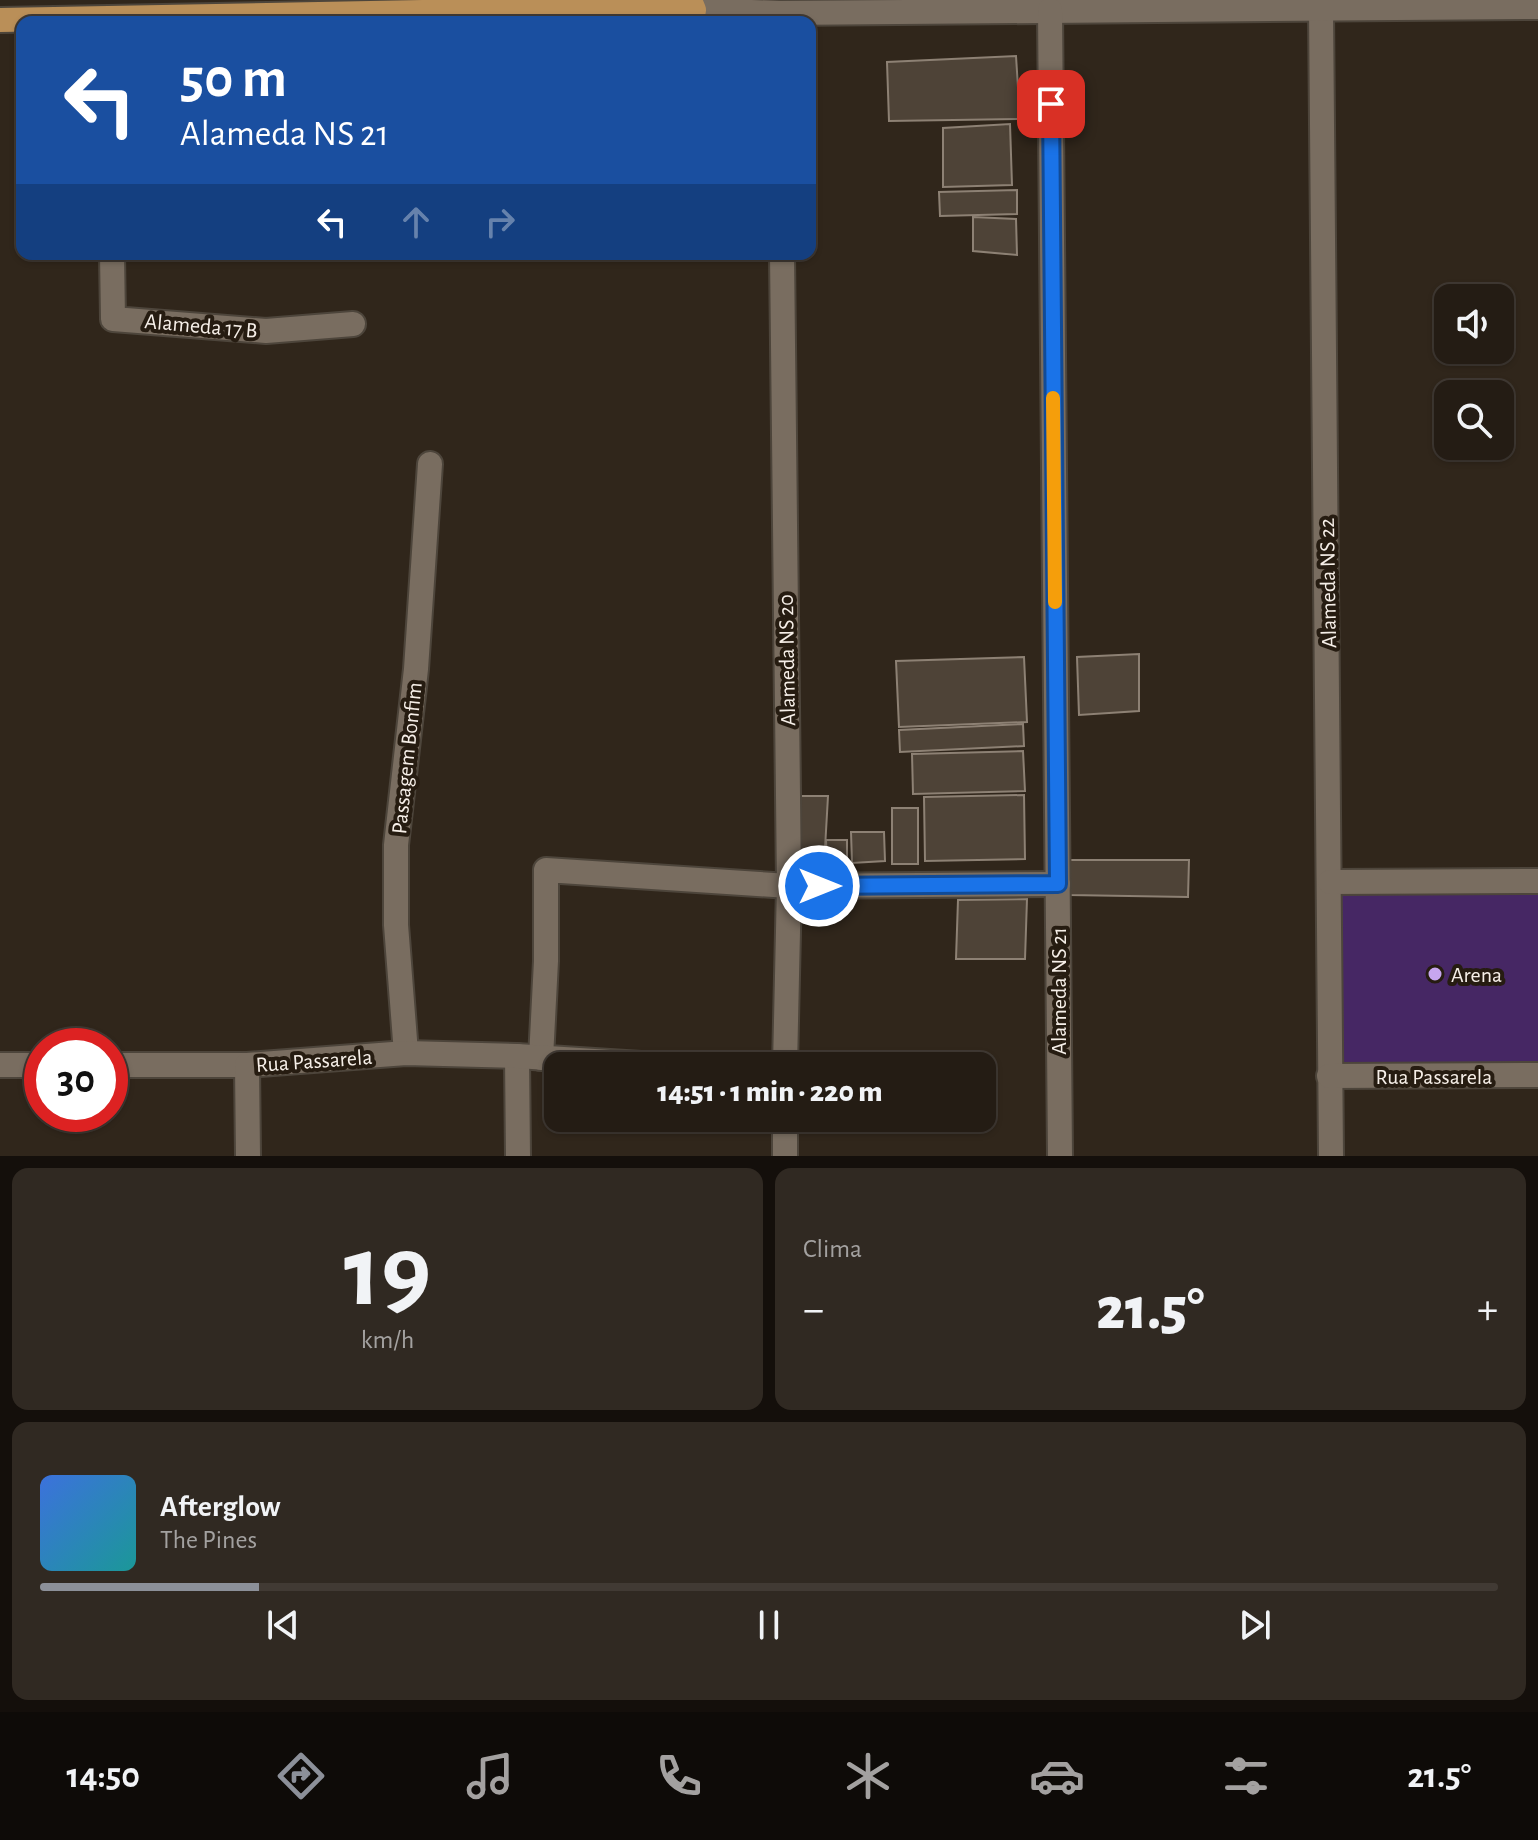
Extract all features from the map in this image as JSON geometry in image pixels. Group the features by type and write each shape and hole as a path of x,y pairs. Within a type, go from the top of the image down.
{"main road":[{"path":"237,16 634,4 692,5"}],"street":[{"path":"798,16 991,5 1050,10 1272,4 1321,9 1538,7"},
{"path":"692,5 773,16"},
{"name":"Alameda NS 22","path":"1321,9 1331,1156"},
{"name":"Alameda NS 21","path":"1050,10 1060,1156"},
{"name":"Alameda 17 B","path":"112,260 113,319 266,331 353,324"},
{"name":"Alameda NS 20","path":"782,260 789,886 785,1052"},
{"name":"Passagem Bonfim","path":"406,1053 396,925 396,845 416,669 430,464"},
{"path":"518,1156 529,1057 546,961 546,870 789,886 1058,884"},
{"path":"1330,882 1538,881"},
{"name":"Rua Passarela","path":"128,1065 247,1065 406,1053 544,1058"},
{"path":"0,1065 24,1065"},
{"path":"247,1065 248,1156"},
{"name":"Rua Passarela","path":"1329,1076 1538,1075"},
{"path":"785,1132 785,1156"}],"shaded area":[{"name":"Arena","path":"1538,875 1538,1070 1334,1076 1330,879"}],"building":[{"path":"1016,56 1020,119 889,121 887,62"},
{"path":"1010,124 1012,185 943,187 943,128"},
{"path":"1017,190 1017,214 940,216 939,192"},
{"path":"973,217 1016,219 1017,255 973,251"},
{"path":"1139,654 1139,711 1079,715 1077,657"},
{"path":"1024,657 1027,722 899,727 896,661"},
{"path":"1023,724 1024,746 900,752 899,730"},
{"path":"1023,751 1025,791 913,794 912,754"},
{"path":"1024,795 1025,859 925,861 924,797"},
{"path":"801,796 828,796 824,866 799,865"},
{"path":"892,808 918,808 918,864 892,864"},
{"path":"851,832 884,832 885,861 852,863"},
{"path":"826,840 847,840 847,862 827,863"},
{"path":"1069,860 1189,860 1188,897 1069,895"},
{"path":"1027,899 1025,959 956,959 958,900"}],"slow traffic":[{"path":"1053,398 1055,602"}],"place":[{"name":"Arena","path":"1435,974"}],"route":[{"path":"819,886 1058,884 1051,104"}]}
